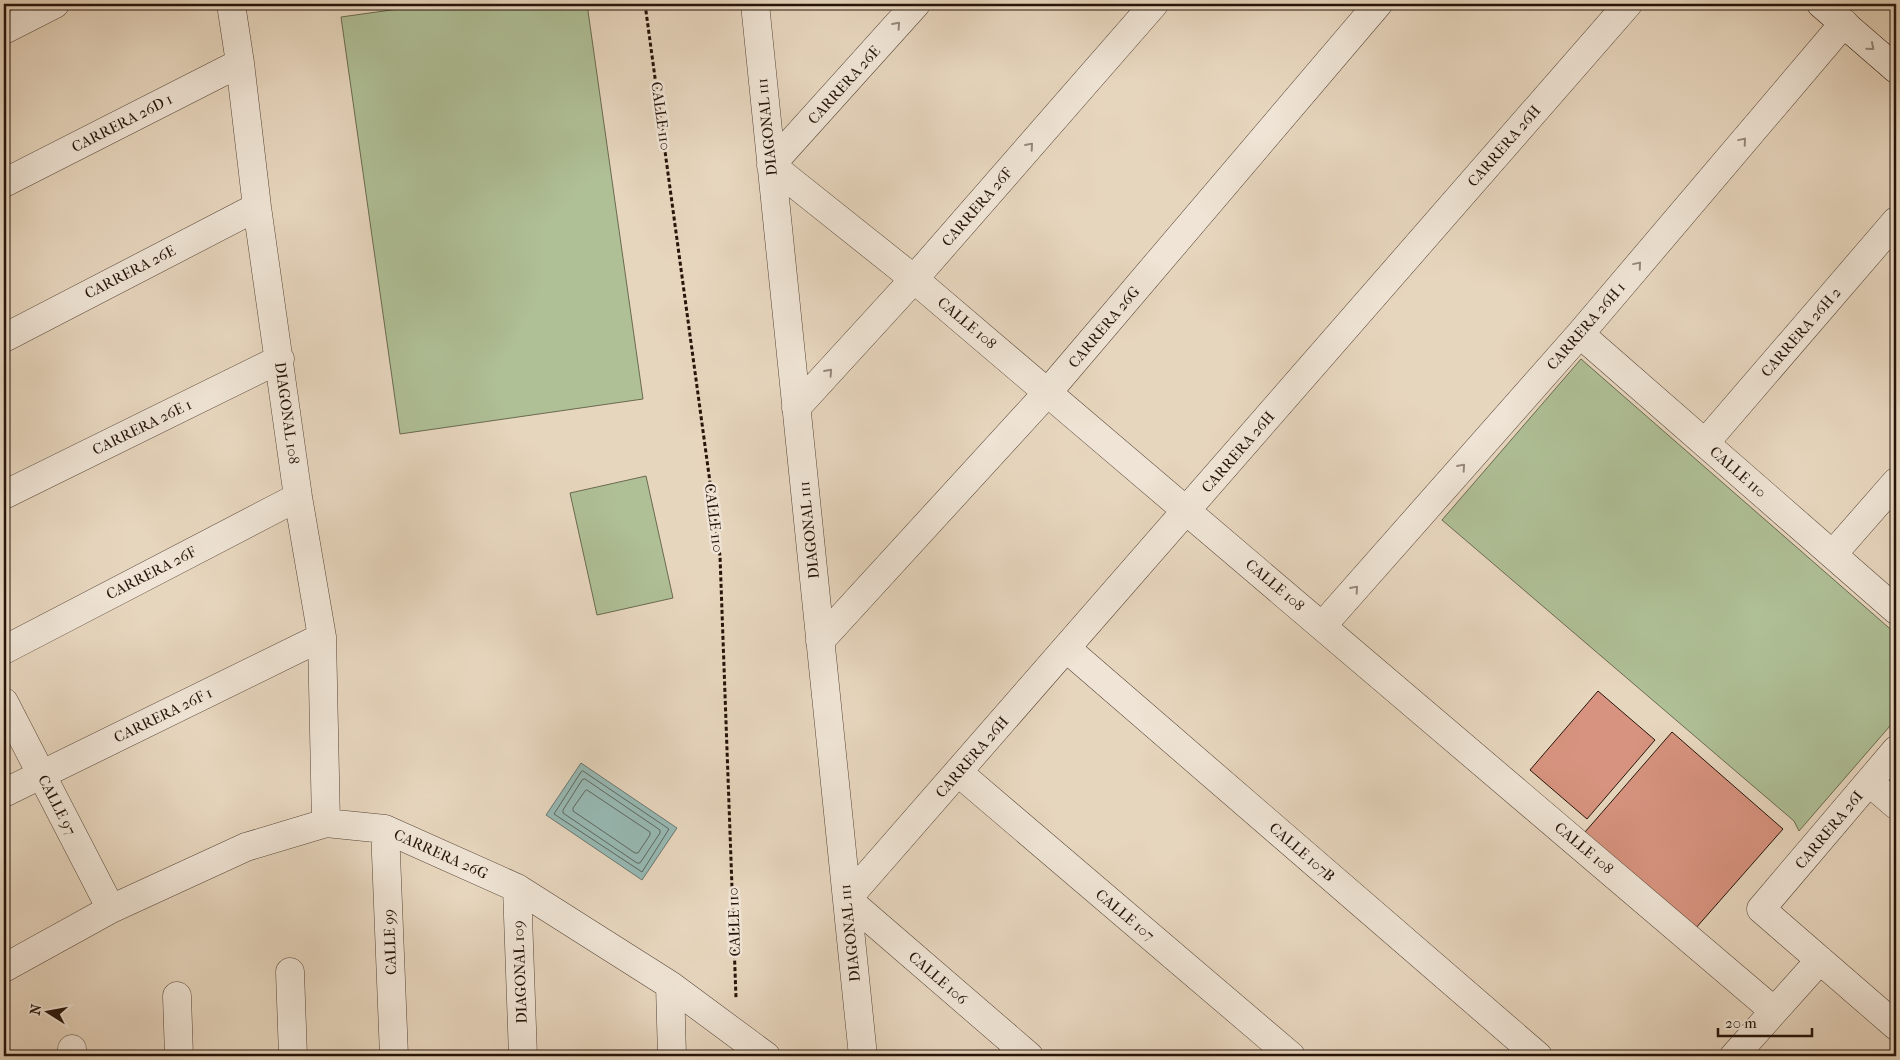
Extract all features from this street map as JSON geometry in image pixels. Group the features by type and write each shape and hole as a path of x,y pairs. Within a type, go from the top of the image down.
{"street":[{"path":"4,30 55,4"},
{"name":"DIAGONAL 108","path":"231,4 257,207 298,497 322,637 326,823"},
{"name":"DIAGONAL 111","path":"754,4 863,1056"},
{"name":"CARRERA 26E","path":"771,165 916,4"},
{"name":"CARRERA 26F","path":"796,408 914,279 1154,4"},
{"name":"CARRERA 26G","path":"820,641 1048,392 1378,4"},
{"name":"CARRERA 26H","path":"847,900 1628,4"},
{"path":"1821,4 1896,69"},
{"name":"CARRERA 26H 1","path":"1323,625 1580,334 1844,23"},
{"name":"CARRERA 26D 1","path":"4,183 240,63"},
{"name":"CALLE 108","path":"771,165 914,279 1048,392 1774,1011"},
{"name":"CARRERA 26E","path":"4,338 257,207"},
{"name":"CARRERA 26H 2","path":"1705,443 1896,221"},
{"name":"CALLE 110","path":"1580,334 1896,610"},
{"name":"CARRERA 26E 1","path":"4,495 280,359"},
{"path":"1833,554 1896,482"},
{"name":"CARRERA 26F","path":"4,650 298,497"},
{"name":"CARRERA 26F 1","path":"4,793 322,637"},
{"name":"CALLE 107B","path":"1066,648 1538,1056"},
{"name":"CALLE 97","path":"4,702 111,909"},
{"name":"CARRERA 26I","path":"1820,960 1761,909 1896,750"},
{"name":"CALLE 107","path":"959,773 1292,1056"},
{"path":"1870,782 1896,805"},
{"name":"CARRERA 26G","path":"4,968 111,909 246,847 326,823 385,829 517,888 670,986 766,1056"},
{"name":"CALLE 99","path":"385,829 394,1056"},
{"name":"DIAGONAL 109","path":"517,888 523,1056"},
{"name":"CALLE 106","path":"847,900 1028,1056"},
{"path":"1734,1056 1820,960 1896,1026"},
{"path":"290,972 294,1056"},
{"path":"670,986 672,1056"},
{"path":"177,996 179,1056"}],"path":[{"name":"CALLE 110","path":"645,4 720,556 738,1036"}],"green space":[{"path":"434,4 587,4 643,399 400,434 341,17"},
{"path":"1581,359 1896,634 1896,719 1799,831 1794,821 1442,520"},
{"path":"646,476 673,598 597,615 570,493"}],"water":[{"path":"581,763 677,828 642,880 546,815"}],"building":[{"path":"1598,691 1655,740 1587,819 1530,770"},
{"path":"1672,732 1783,829 1695,929 1585,832"}]}
